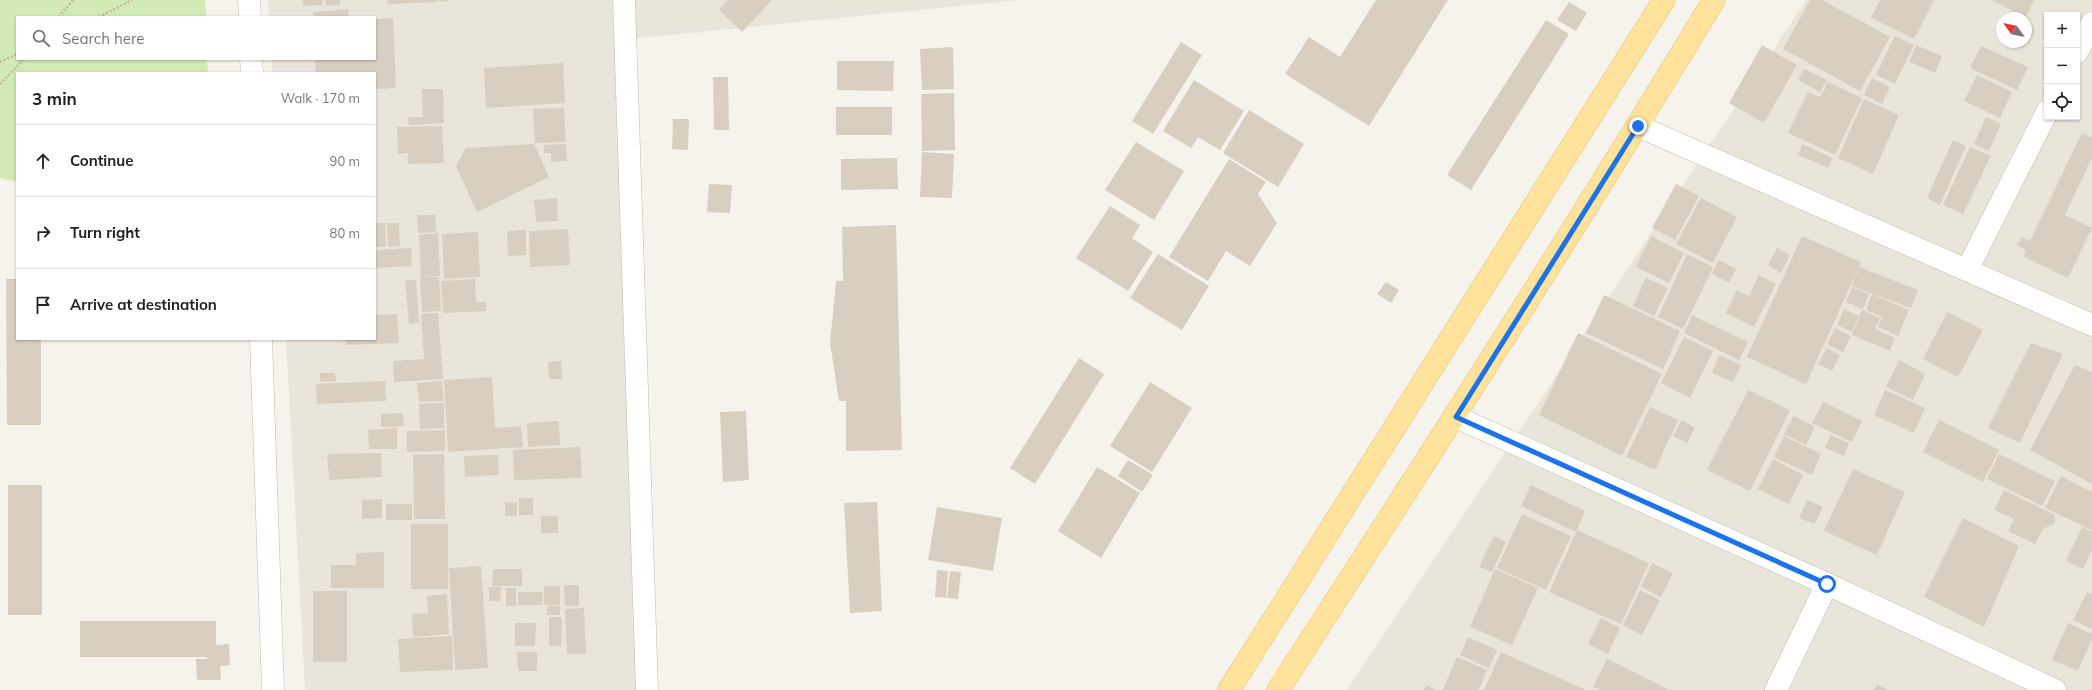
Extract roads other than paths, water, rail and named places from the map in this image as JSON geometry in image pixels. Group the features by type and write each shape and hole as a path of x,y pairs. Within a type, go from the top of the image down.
{"main road":[{"path":"1229,690 1664,0"},
{"path":"1278,690 1456,417 1638,126 1714,0"}],"street":[{"path":"250,0 250,16"},
{"path":"624,0 647,690"},
{"path":"2079,48 2092,23"},
{"path":"252,60 252,72"},
{"path":"1967,270 2044,118"},
{"path":"1638,126 2092,325"},
{"path":"261,340 273,690"},
{"path":"1456,417 1827,584 2055,690"},
{"path":"1776,690 1827,584"}]}
